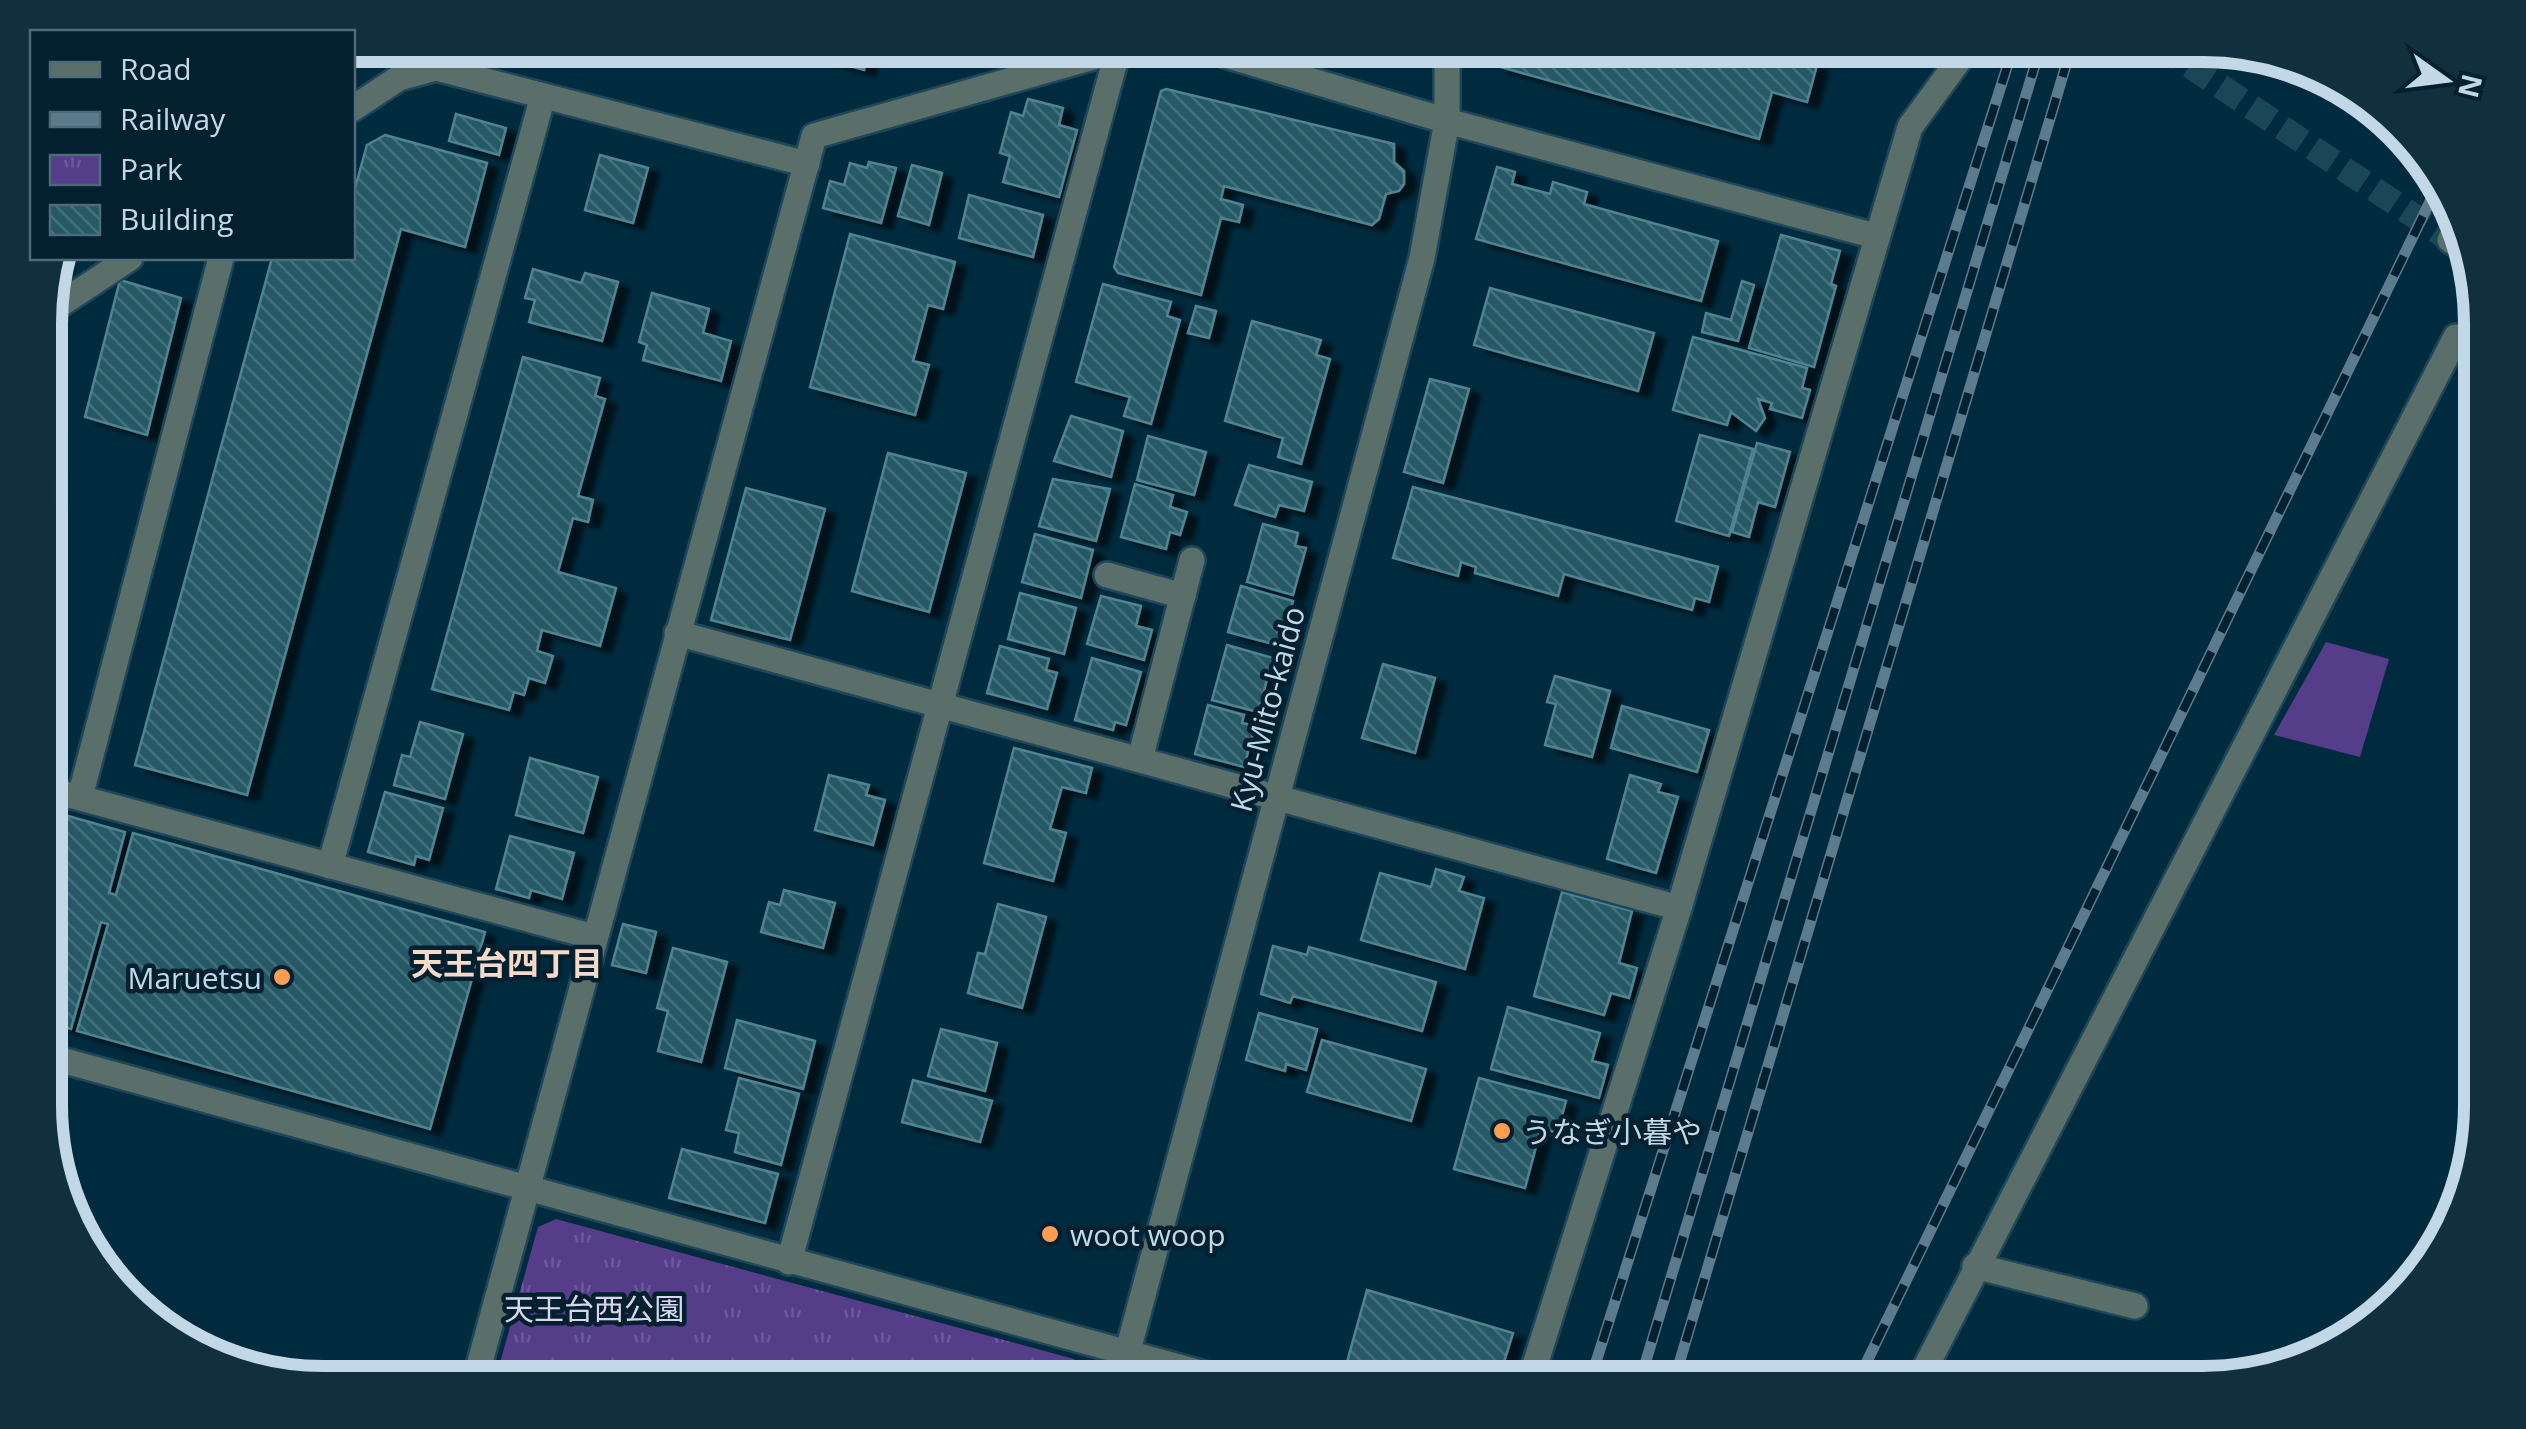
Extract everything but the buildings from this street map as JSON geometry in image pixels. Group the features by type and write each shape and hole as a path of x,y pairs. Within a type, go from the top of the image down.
{"street":[{"path":"479,1366 814,136 1074,62"},
{"path":"789,1262 940,704 1123,62"},
{"path":"1248,62 1447,122 1875,236"},
{"name":"Kyu-Mito-kaido","path":"1124,1366 1422,258 1447,122 1448,62"},
{"path":"1535,1366 1678,908 1910,127 1958,62"},
{"path":"355,107 399,78 436,68 807,164"},
{"path":"330,866 543,96"},
{"path":"64,301 127,260"},
{"path":"80,798 221,260"},
{"path":"1925,1366 2456,337 2463,343"},
{"path":"1140,759 1192,560"},
{"path":"1107,575 1184,596"},
{"path":"678,634 1678,908"},
{"path":"62,793 594,937"},
{"path":"62,1060 1177,1366"},
{"path":"1975,1266 2135,1306"}],"green space":[{"path":"2326,642 2389,659 2360,757 2274,735"},
{"name":"天王台西公園","path":"556,1219 1074,1359 1077,1366 499,1366 538,1227"}],"tunnel":[{"path":"2184,62 2450,240"}],"railway":[{"path":"1595,1366 2009,62"},
{"path":"1644,1366 2036,62"},
{"path":"1678,1366 2067,62"},
{"path":"1865,1366 2432,198"}],"place":[{"name":"Maruetsu","path":"282,977"},
{"name":"うなぎ小暮や","path":"1502,1131"},
{"name":"woot woop","path":"1050,1234"}],"district":[{"name":"天王台四丁目","path":"507,962"}]}
